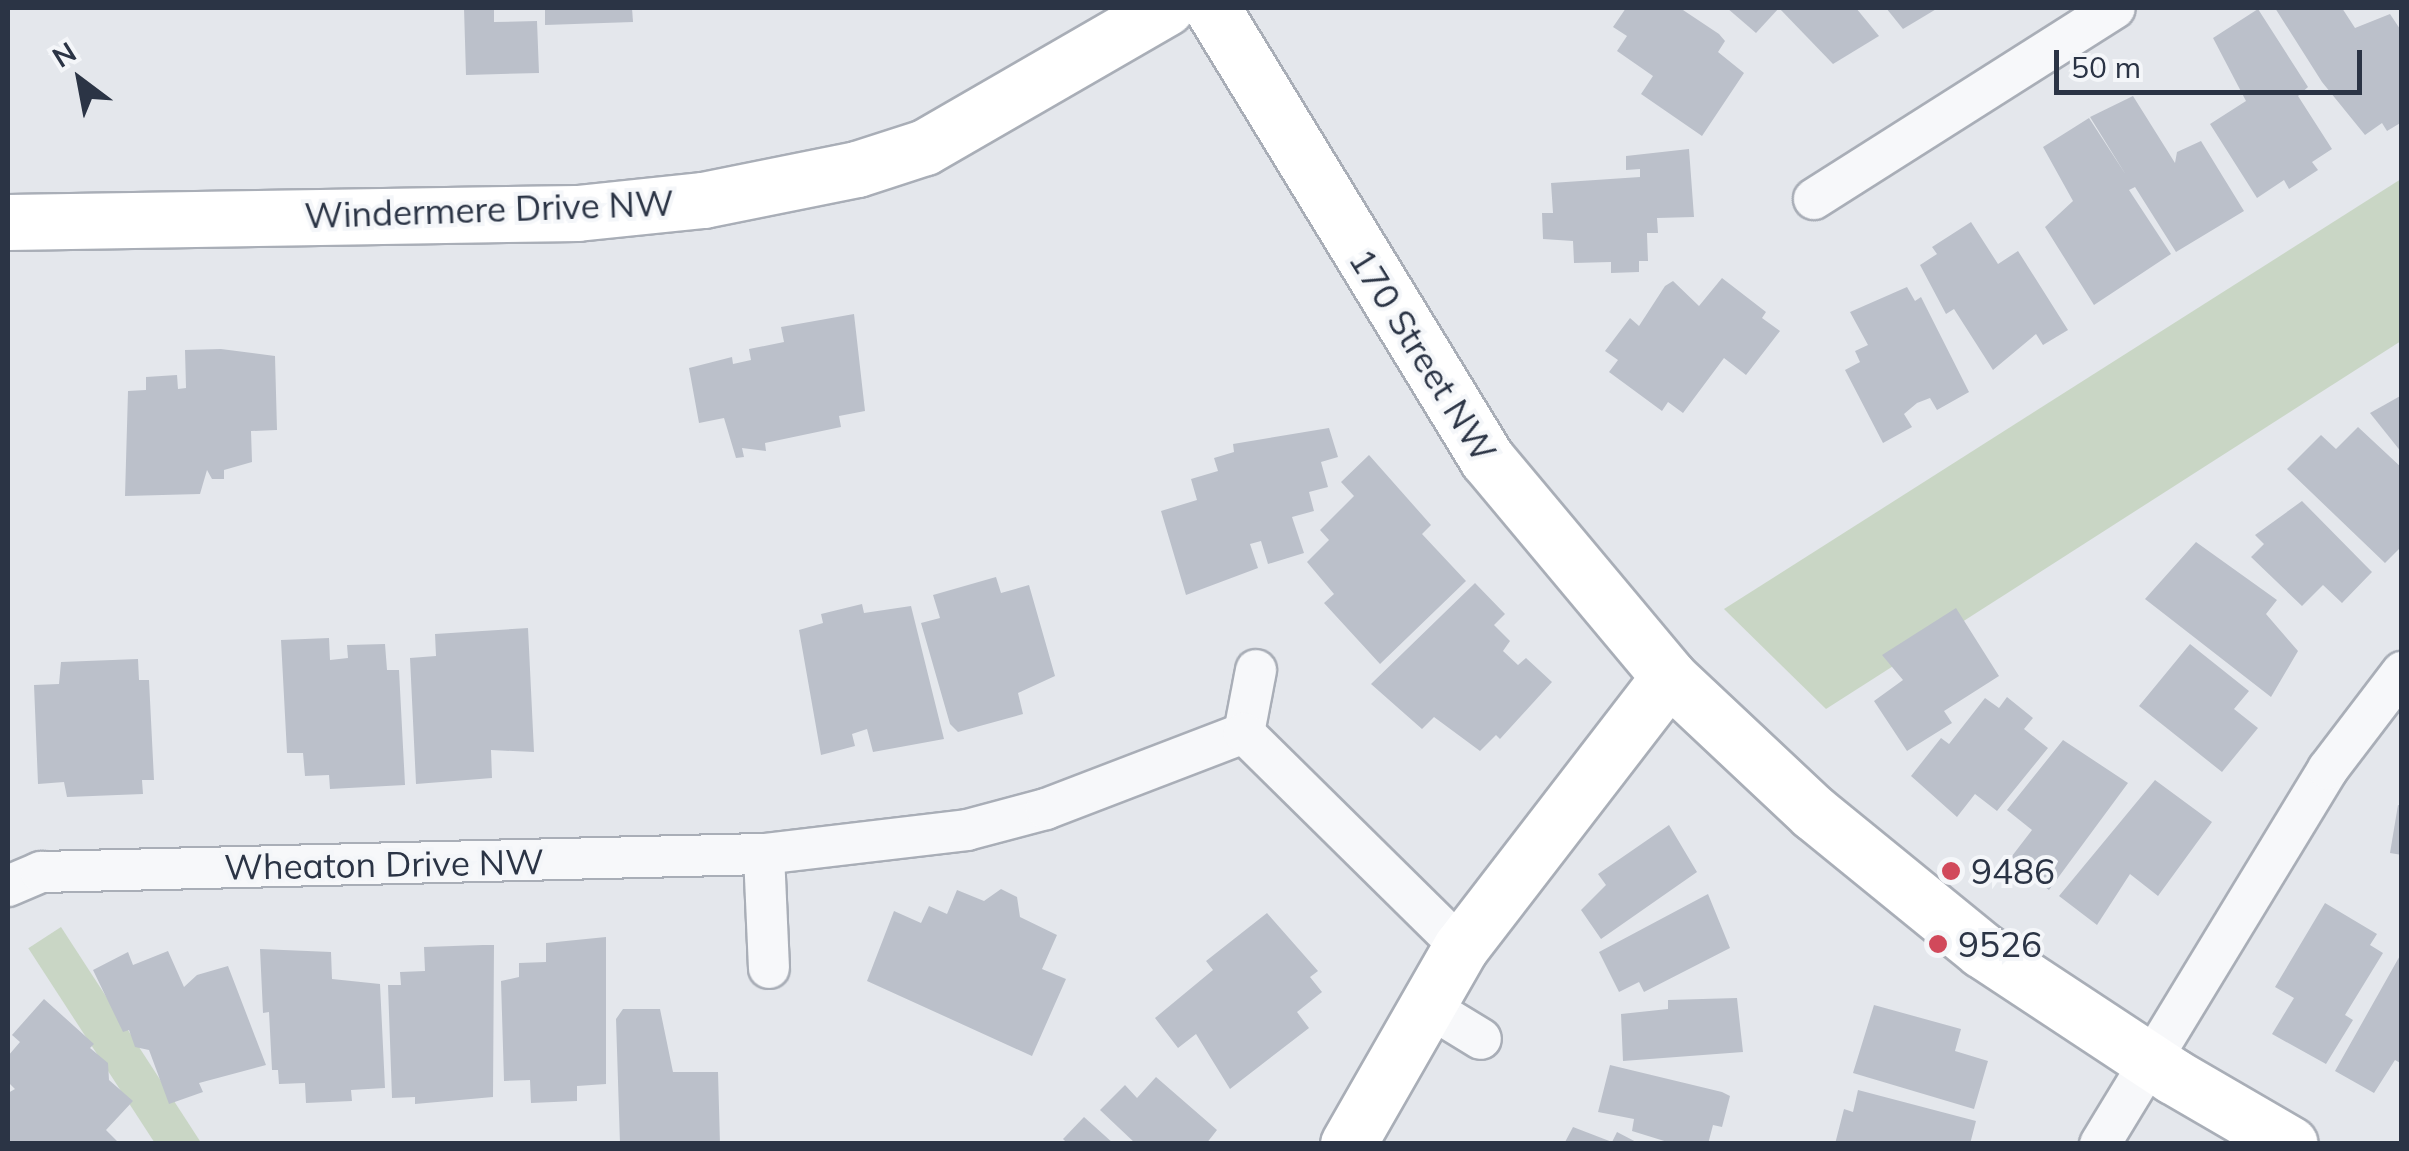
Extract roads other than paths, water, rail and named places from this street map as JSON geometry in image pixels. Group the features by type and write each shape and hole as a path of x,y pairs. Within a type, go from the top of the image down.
{"street":[{"name":"Windermere Drive NW","path":"8,222 577,213 720,197 925,147 1166,8"},
{"name":"170 Street NW","path":"1212,8 1488,459 1669,677 1814,813 1982,950 2150,1061 2290,1144"},
{"path":"1814,199 2116,8"},
{"path":"1256,670 1244,734 1461,946"},
{"path":"2100,1144 2328,769 2402,672"},
{"path":"1348,1144 1461,946 1669,677"},
{"name":"Wheaton Drive NW","path":"8,886 41,872 764,854 967,830 1046,810 1244,734"},
{"path":"764,854 769,968"},
{"path":"1427,1006 1481,1040"}],"place":[{"name":"9486","path":"1951,871"},
{"name":"9526","path":"1938,944"}]}
